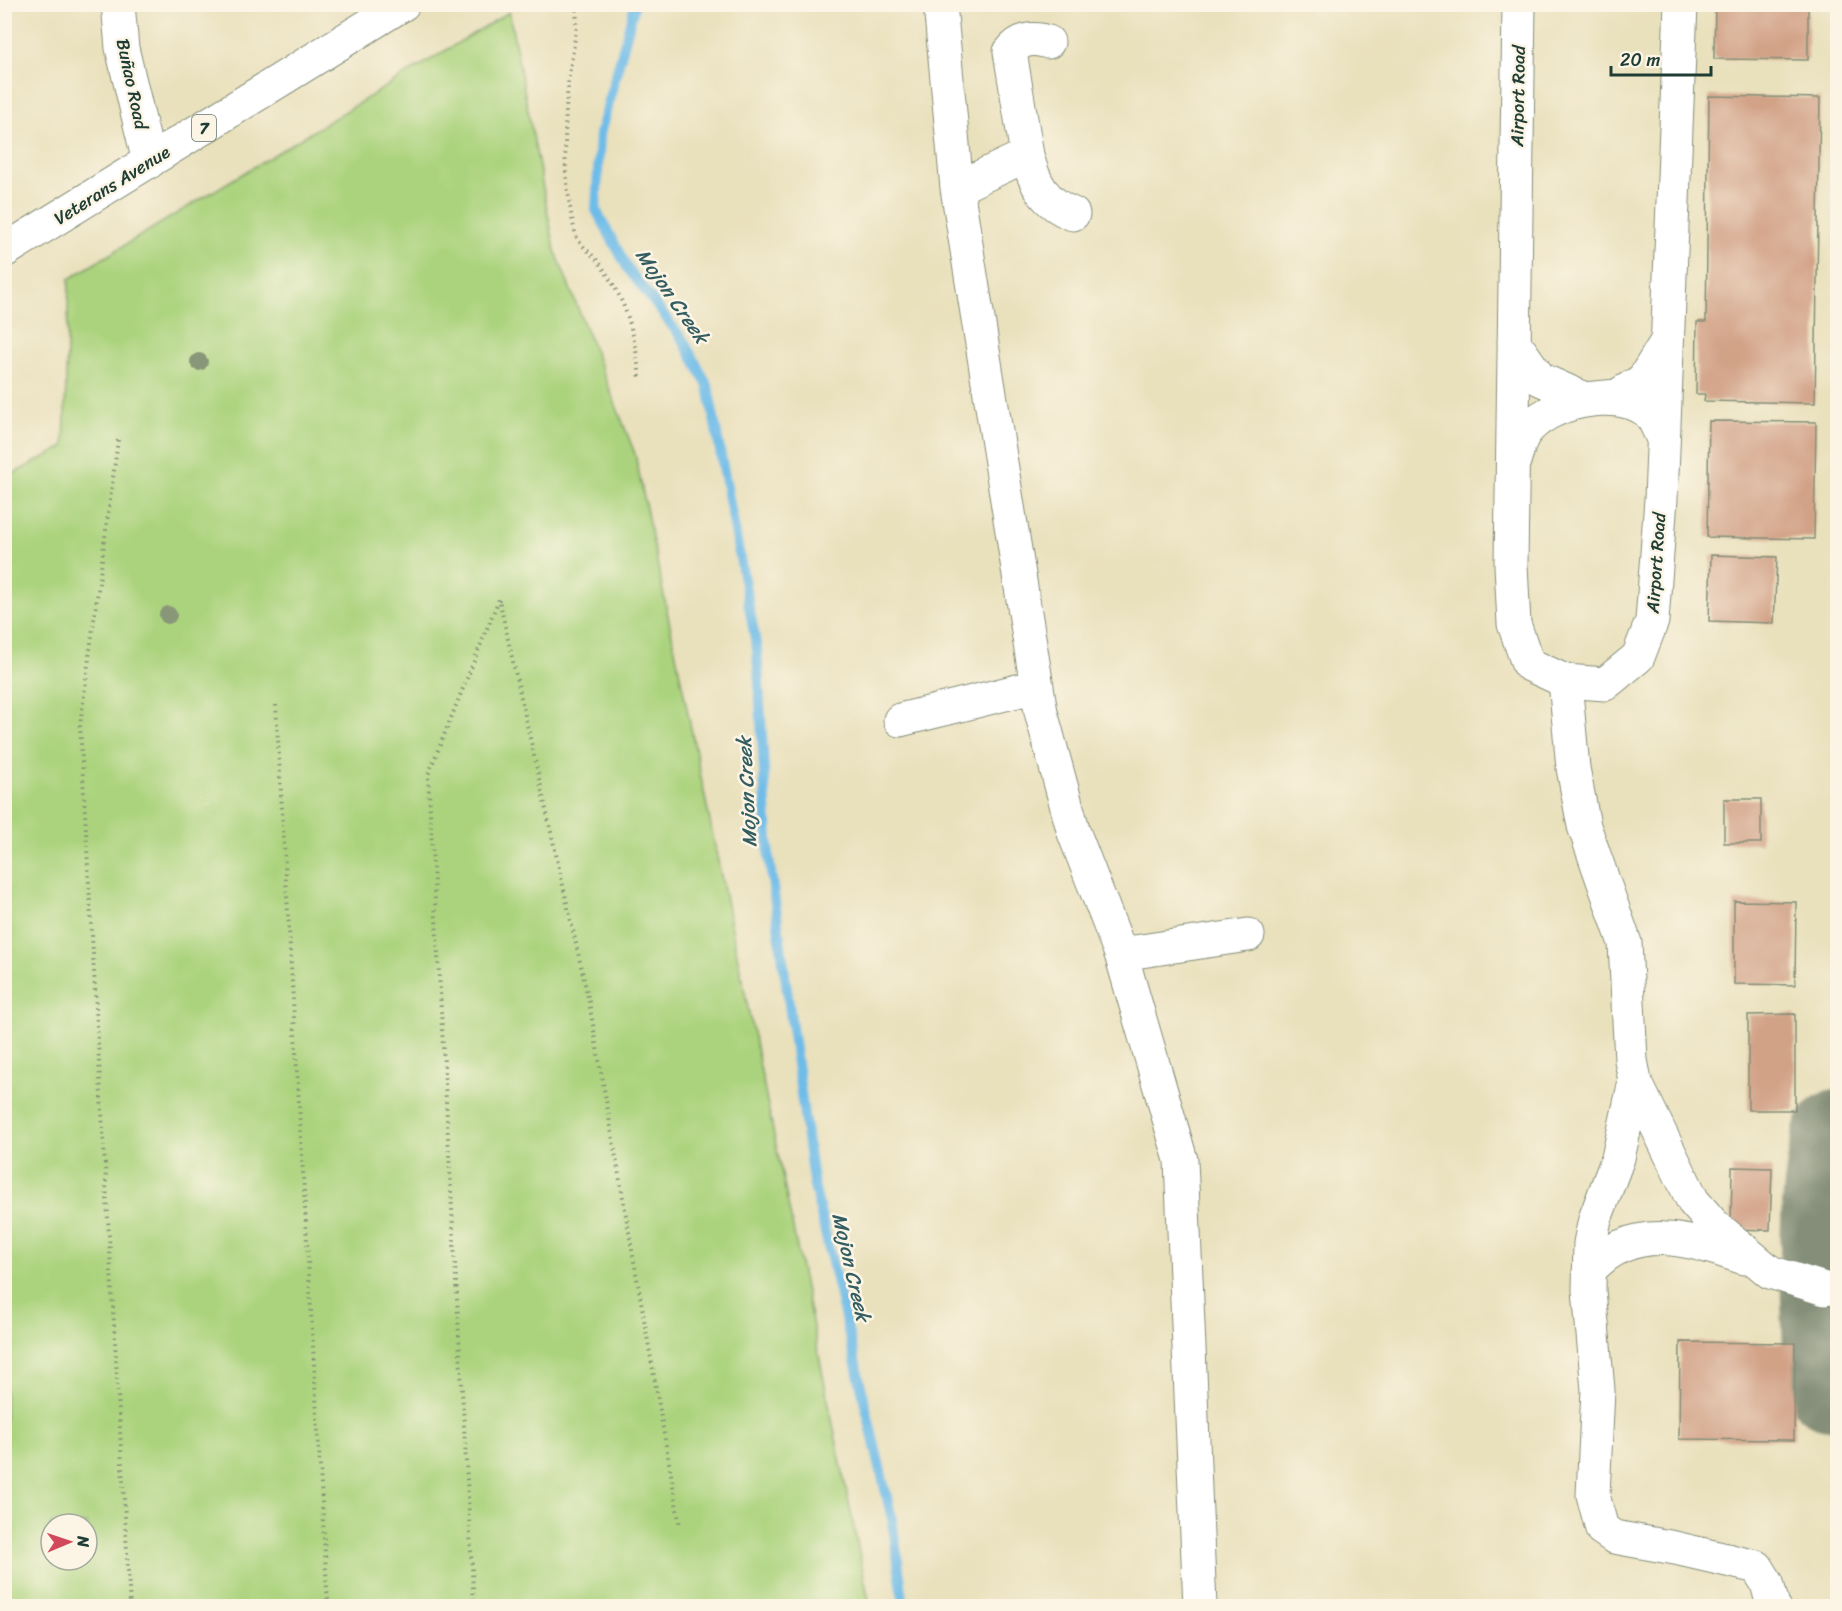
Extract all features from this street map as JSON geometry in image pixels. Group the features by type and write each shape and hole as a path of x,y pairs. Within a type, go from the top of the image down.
{"main road":[{"name":"Buñao Road","path":"118,4 122,48 149,162"},
{"name":"Veterans Avenue","path":"4,250 402,4"},
{"path":"940,4 957,188 1041,712 1074,833 1121,954 1181,1160 1200,1606"},
{"name":"Airport Road","path":"1520,4 1511,565 1514,624 1528,664 1565,681 1605,684 1638,657 1652,621 1663,439 1681,4"},
{"path":"1048,42 1038,39 1026,40 1010,52 1032,175 1047,201 1073,214"},
{"path":"957,188 1027,154"},
{"path":"1514,342 1540,379 1585,399 1617,396 1643,380 1667,341"},
{"path":"1512,465 1524,434 1550,411 1595,398 1629,404 1648,412 1663,439"},
{"path":"1565,681 1573,768 1584,826 1625,943 1631,1060 1635,1081 1694,1201 1714,1225 1770,1272 1825,1289"},
{"path":"900,720 1036,686"},
{"path":"1121,954 1248,935"},
{"path":"1635,1081 1618,1158 1595,1220 1590,1243 1589,1271 1598,1390 1593,1495 1602,1529 1614,1537 1675,1548 1756,1567 1767,1583 1773,1606"},
{"path":"1589,1271 1614,1247 1660,1238 1685,1240 1711,1246 1760,1263"}],"path":[{"path":"576,4 578,19 567,87 566,177 575,236 600,263 623,299 636,342 640,379"},
{"path":"118,440 80,724 130,1606"},
{"path":"474,1606 428,775 499,599 589,1002 680,1526"},
{"path":"276,705 328,1606"}],"green space":[{"path":"509,12 555,250 635,454 870,1606 5,1606 5,478 64,447 69,279"}],"building":[{"path":"1715,4 1808,4 1808,60 1714,59"},
{"path":"1709,96 1820,98 1815,403 1704,401 1705,394 1696,394 1697,322 1706,322"},
{"path":"1709,421 1816,422 1814,539 1707,537"},
{"path":"1711,555 1777,557 1774,623 1709,621"},
{"path":"1724,799 1761,799 1761,843 1724,843"},
{"path":"1734,901 1796,902 1795,985 1734,984"},
{"path":"1795,1014 1795,1110 1748,1110 1748,1015"},
{"path":"1732,1167 1772,1168 1770,1230 1731,1229"},
{"path":"1680,1342 1795,1343 1794,1440 1679,1439"}],"waterway":[{"name":"Mojon Creek","path":"635,4 600,134 596,210 628,269 683,340 708,386 757,649 769,858 813,1181 892,1519 904,1606"}],"taxiway":[{"path":"1838,1135 1828,1197 1825,1260 1830,1385 1838,1385"}]}
